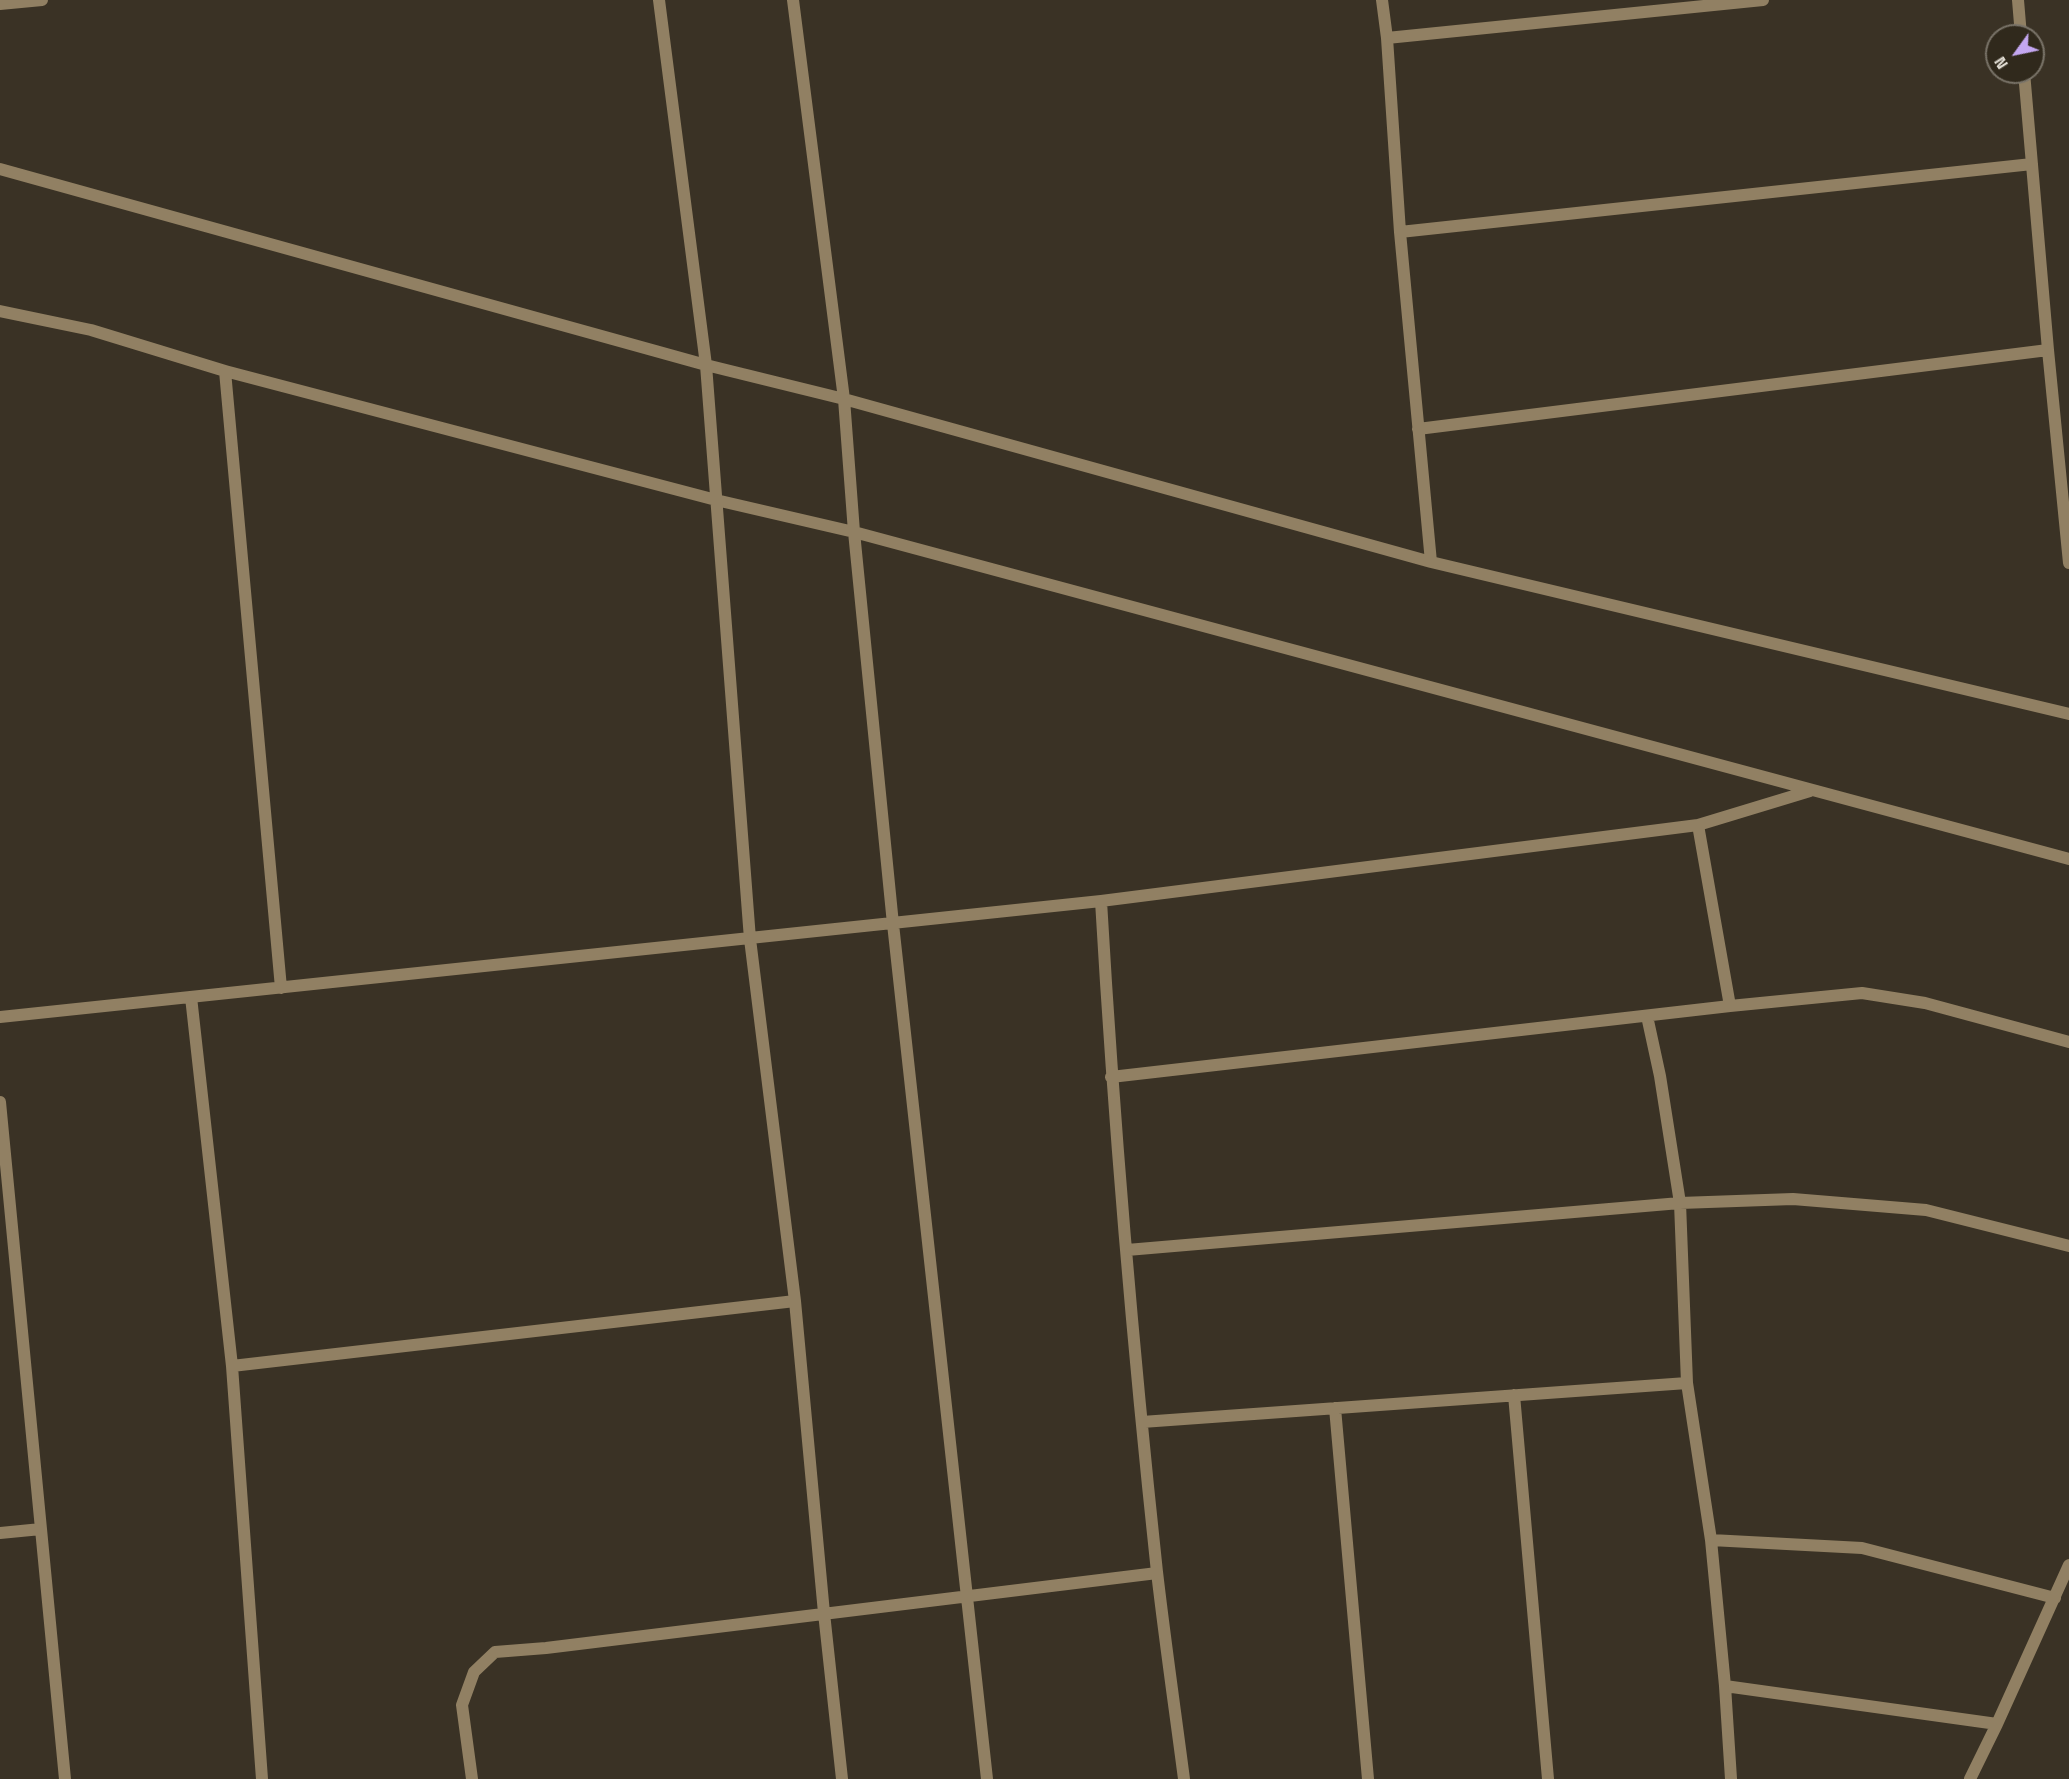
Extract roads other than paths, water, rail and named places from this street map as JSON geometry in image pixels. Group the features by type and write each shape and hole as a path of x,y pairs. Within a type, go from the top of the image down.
{"street":[{"path":"0,4 42,0"},
{"path":"659,0 706,365 750,939 795,1301 842,1779"},
{"path":"793,0 844,399 854,532 893,924 987,1779"},
{"path":"1382,0 1387,38 1400,232 1431,562"},
{"path":"1387,38 1763,0"},
{"path":"2018,0 2020,24"},
{"path":"2025,84 2069,563"},
{"path":"1400,232 2032,164"},
{"path":"0,169 706,365 844,399 1431,562 2069,714"},
{"path":"0,311 91,330 225,371 716,500 854,532 2069,859"},
{"path":"1418,429 2048,350"},
{"path":"225,371 281,988"},
{"path":"0,1017 1101,901 1698,825 1810,791"},
{"path":"1698,825 1730,1006"},
{"path":"1101,901 1111,1077 1157,1573 1184,1779"},
{"path":"1111,1077 1862,993 1925,1003 2069,1042"},
{"path":"190,997 232,1366 262,1779"},
{"path":"1647,1016 1660,1076 1680,1203 1687,1383 1711,1540 1731,1779"},
{"path":"0,1102 65,1779"},
{"path":"1127,1250 1680,1203 1793,1199 1926,1210 2069,1246"},
{"path":"232,1366 795,1301"},
{"path":"1143,1422 1687,1383"},
{"path":"1514,1395 1548,1779"},
{"path":"1335,1408 1368,1779"},
{"path":"0,1533 40,1529"},
{"path":"1711,1540 1862,1548 2055,1598"},
{"path":"1970,1779 2069,1565"},
{"path":"472,1779 462,1705 474,1672 495,1652 558,1647 1157,1573"},
{"path":"1725,1686 1997,1724"}]}
